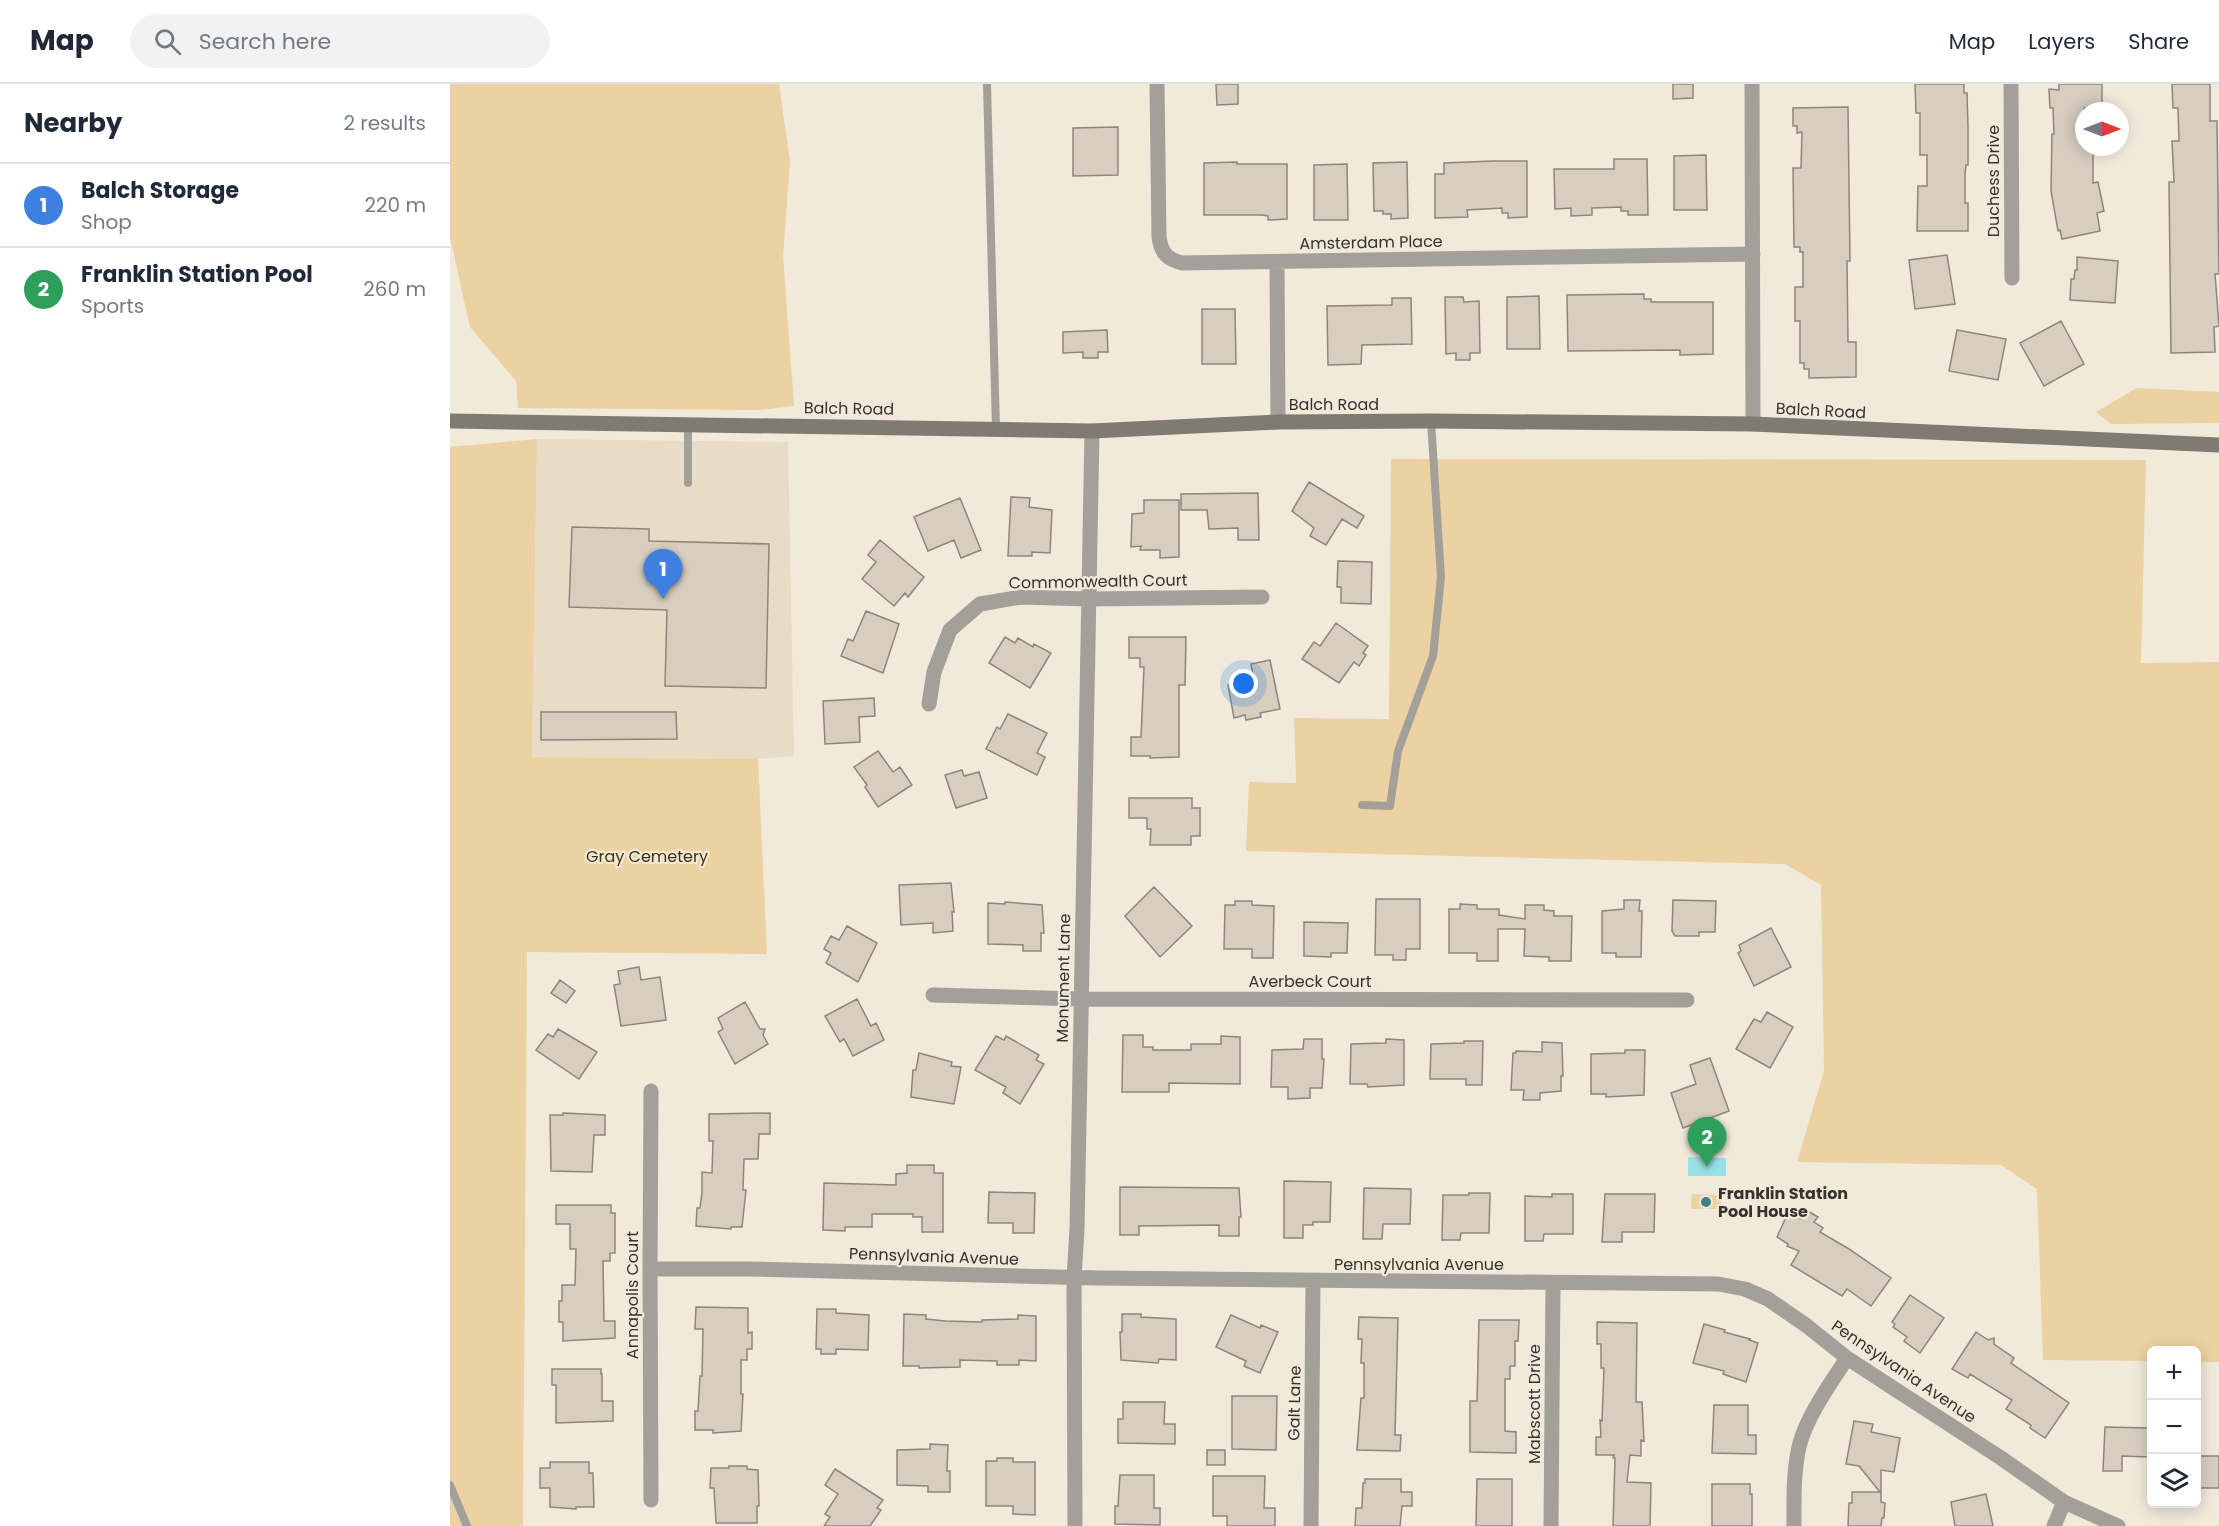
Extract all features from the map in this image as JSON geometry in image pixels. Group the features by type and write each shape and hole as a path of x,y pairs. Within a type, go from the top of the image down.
{"street":[{"name":"Amsterdam Place","path":"1157,84 1159,237 1164,254 1172,261 1182,263 1277,262 1753,254"},
{"path":"1752,84 1753,424"},
{"name":"Duchess Drive","path":"2011,84 2012,278"},
{"path":"1277,262 1278,422"},
{"name":"Balch Road","path":"450,421 1092,431 1278,422 1753,424 2219,446"},
{"name":"Monument Lane","path":"1075,1526 1074,1278 1092,431"},
{"name":"Commonwealth Court","path":"929,704 934,672 950,630 980,604 1021,597 1088,599 1262,597"},
{"name":"Averbeck Court","path":"933,995 1081,999 1687,1000"},
{"name":"Annapolis Court","path":"651,1090 651,1500"},
{"name":"Pennsylvania Avenue","path":"650,1269 750,1269 1074,1278 1718,1284 1745,1289 1768,1299 1847,1358 2001,1458 2064,1502 2118,1526"},
{"name":"Galt Lane","path":"1311,1526 1313,1281"},
{"name":"Mabscott Drive","path":"1551,1526 1553,1282"},
{"path":"1794,1526 1795,1470 1800,1442 1817,1406 1847,1358"},
{"path":"2054,1526 2064,1502"}],"lane":[{"path":"987,84 996,429"},
{"path":"1362,805 1390,806 1398,751 1433,656 1441,577 1431,421"},
{"path":"688,424 688,483"},
{"path":"450,1485 467,1526"}],"shaded area":[{"path":"537,439 788,442 794,756 758,759 532,757"}],"green space":[{"path":"450,84 779,84 790,162 783,256 794,406 759,410 518,408 516,381 470,327 450,237"},
{"path":"2137,388 2219,392 2219,423 2111,424 2096,412"},
{"name":"Gray Cemetery","path":"537,439 532,757 758,759 767,954 527,952 523,1526 450,1526 450,447"},
{"path":"1391,459 2146,460 2141,663 2219,662 2219,1362 2201,1362 2201,1346 2147,1346 2147,1361 2043,1360 2037,1189 2001,1165 1797,1162 1824,1071 1821,885 1785,864 1246,851 1249,782 1296,783 1294,718 1389,719"},
{"name":"Franklin Station Pool House","path":"1692,1194 1721,1195 1721,1209 1691,1209"}],"water":[{"path":"1688,1157 1726,1158 1726,1176 1688,1176"}],"building":[{"path":"1216,84 1238,84 1238,104 1217,105"},
{"path":"1673,84 1693,84 1693,98 1673,99"},
{"path":"1915,84 1964,84 1964,93 1967,93 1968,126 1965,203 1968,203 1968,231 1917,231 1918,186 1927,186 1927,155 1920,155 1920,113 1916,113"},
{"path":"2059,84 2102,84 2102,102 2075,102 2075,156 2093,156 2093,183 2098,182 2104,211 2097,213 2100,231 2062,239 2060,230 2058,231 2051,191 2052,134 2054,134 2053,108 2050,108 2049,89 2059,90"},
{"path":"2172,84 2210,84 2210,121 2217,121 2219,274 2215,274 2219,326 2214,327 2215,352 2171,353 2169,182 2174,182 2172,141 2179,141 2178,108 2173,108"},
{"path":"1848,107 1850,261 1847,261 1848,342 1856,342 1856,377 1809,378 1809,369 1804,369 1804,363 1800,363 1800,321 1795,321 1795,287 1803,287 1803,252 1800,252 1800,247 1794,247 1793,168 1801,168 1802,132 1797,133 1797,126 1793,126 1793,108"},
{"path":"1118,127 1118,175 1073,176 1073,128"},
{"path":"1706,155 1707,210 1674,210 1674,156"},
{"path":"1614,159 1647,159 1648,215 1628,215 1628,211 1621,211 1621,207 1592,208 1592,215 1571,216 1571,208 1555,209 1554,169 1614,169"},
{"path":"1527,161 1527,217 1508,218 1508,213 1502,213 1502,208 1467,210 1468,217 1435,218 1435,174 1444,174 1444,163"},
{"path":"1237,162 1237,164 1287,164 1287,219 1268,220 1268,216 1262,215 1204,215 1204,163"},
{"path":"1407,162 1408,218 1391,219 1391,214 1374,211 1373,163"},
{"path":"1347,164 1348,220 1314,220 1314,165"},
{"path":"1947,255 1955,304 1915,309 1909,260"},
{"path":"2077,257 2118,261 2115,303 2070,300 2071,279 2074,279 2075,270 2077,270"},
{"path":"1644,294 1644,299 1651,299 1651,302 1713,302 1713,354 1680,355 1680,350 1568,351 1567,295"},
{"path":"1539,296 1540,349 1507,349 1507,297"},
{"path":"1445,297 1463,297 1464,302 1479,301 1480,353 1470,353 1470,360 1456,360 1456,353 1446,354"},
{"path":"1392,298 1411,298 1412,344 1362,345 1361,364 1328,365 1327,306 1392,305"},
{"path":"1202,309 1235,309 1236,364 1202,364"},
{"path":"2061,321 2084,364 2044,386 2020,343"},
{"path":"1107,330 1108,352 1098,352 1098,358 1083,358 1083,352 1063,353 1063,332"},
{"path":"1957,330 2006,339 1998,380 1949,371"},
{"path":"1309,482 1364,516 1357,528 1342,519 1326,545 1310,536 1314,528 1292,511"},
{"path":"1258,493 1259,540 1238,540 1238,528 1209,529 1207,510 1181,510 1181,494"},
{"path":"1011,497 1030,498 1029,507 1052,510 1050,553 1032,552 1032,556 1008,556"},
{"path":"960,498 981,550 961,558 954,540 928,551 914,517"},
{"path":"1144,500 1179,500 1179,557 1160,558 1160,550 1140,550 1141,546 1131,547 1132,514 1144,513"},
{"path":"572,527 649,529 649,541 769,544 766,688 665,686 667,610 569,607"},
{"path":"880,540 924,577 908,597 905,593 894,606 862,579 876,562 868,555"},
{"path":"1338,561 1372,562 1371,604 1341,603 1341,587 1337,587"},
{"path":"866,611 899,624 883,673 841,656 848,639 853,641"},
{"path":"1336,623 1368,646 1363,653 1366,655 1359,666 1354,662 1339,683 1302,659 1314,642 1320,646"},
{"path":"1005,637 1015,643 1018,638 1033,647 1034,644 1051,653 1030,688 989,663"},
{"path":"1129,637 1186,637 1185,685 1179,685 1179,757 1131,756 1131,737 1141,737 1144,667 1140,667 1140,658 1129,658"},
{"path":"1270,660 1280,709 1260,713 1261,717 1246,720 1245,715 1234,718 1228,685 1254,680 1251,664"},
{"path":"874,698 875,716 859,717 860,742 825,744 823,701"},
{"path":"541,712 676,712 677,739 541,740"},
{"path":"1008,714 1047,733 1037,753 1045,757 1037,775 986,749 997,727 1000,729"},
{"path":"878,751 893,772 900,767 912,785 878,807 865,787 867,785 854,767"},
{"path":"962,770 964,776 979,772 987,798 956,808 945,775"},
{"path":"1129,798 1192,798 1192,808 1200,808 1200,836 1191,836 1191,845 1150,845 1151,829 1147,829 1147,818 1129,818"},
{"path":"951,883 953,931 933,933 933,923 901,925 899,885"},
{"path":"1154,887 1192,926 1160,957 1125,916"},
{"path":"1376,899 1420,899 1420,949 1406,949 1406,960 1393,960 1393,955 1375,955"},
{"path":"1624,900 1640,900 1639,911 1642,911 1641,957 1616,957 1616,953 1602,953 1602,911 1624,909"},
{"path":"1673,900 1716,901 1715,932 1699,932 1699,936 1675,936 1672,931"},
{"path":"1235,901 1252,901 1252,905 1274,906 1273,958 1252,958 1252,949 1224,949 1225,905 1235,905"},
{"path":"1005,902 1042,905 1044,933 1041,933 1041,951 1023,951 1023,945 988,944 988,903 1005,904"},
{"path":"1460,904 1477,905 1477,909 1499,909 1499,915 1525,919 1525,905 1544,905 1544,910 1554,911 1554,916 1572,916 1571,961 1549,961 1549,957 1524,956 1525,929 1498,929 1498,961 1477,961 1477,953 1449,953 1449,909 1460,909"},
{"path":"1304,922 1348,923 1347,953 1331,953 1331,957 1304,956"},
{"path":"847,926 877,943 858,982 826,963 831,953 824,949 831,936 839,940"},
{"path":"1771,928 1791,967 1754,986 1738,953 1741,951 1739,945"},
{"path":"639,967 641,980 660,977 666,1020 621,1026 614,985 620,984 618,971"},
{"path":"560,980 575,991 566,1003 551,993"},
{"path":"857,999 871,1026 876,1023 884,1040 853,1056 844,1039 840,1042 825,1016"},
{"path":"745,1002 760,1029 765,1029 763,1035 768,1044 735,1064 718,1032 723,1029 718,1018"},
{"path":"1767,1012 1793,1027 1770,1068 1736,1049 1754,1019 1761,1022"},
{"path":"558,1029 597,1052 579,1079 536,1050 548,1034 553,1037"},
{"path":"1123,1035 1143,1035 1143,1047 1153,1047 1153,1050 1191,1050 1191,1044 1221,1044 1221,1036 1240,1037 1240,1084 1169,1083 1169,1092 1122,1092"},
{"path":"996,1036 1004,1040 1006,1036 1039,1055 1036,1060 1044,1064 1020,1104 1003,1093 1006,1087 975,1070"},
{"path":"1304,1039 1322,1039 1322,1059 1324,1059 1322,1088 1310,1088 1310,1098 1288,1099 1288,1087 1271,1087 1272,1050 1303,1049"},
{"path":"1386,1039 1404,1040 1404,1085 1368,1087 1367,1084 1350,1084 1351,1044 1386,1043"},
{"path":"1464,1041 1483,1041 1482,1085 1466,1085 1466,1079 1430,1079 1431,1044 1464,1043"},
{"path":"1542,1042 1562,1043 1561,1091 1540,1093 1540,1100 1523,1100 1524,1090 1511,1090 1513,1053 1516,1051 1542,1052"},
{"path":"1625,1050 1645,1050 1644,1095 1606,1097 1606,1094 1591,1094 1591,1054 1625,1053"},
{"path":"919,1053 952,1062 951,1066 961,1067 954,1104 911,1097 913,1070 916,1070"},
{"path":"1710,1058 1729,1111 1683,1128 1671,1093 1696,1084 1690,1065"},
{"path":"563,1113 605,1115 605,1135 594,1135 592,1172 551,1171 550,1115 563,1115"},
{"path":"770,1113 770,1134 759,1134 758,1159 744,1159 743,1190 746,1190 742,1227 731,1227 731,1229 696,1226 697,1208 700,1208 702,1192 702,1172 712,1173 713,1141 709,1141 709,1114"},
{"path":"907,1165 934,1165 934,1173 943,1173 943,1232 922,1232 922,1217 913,1217 913,1214 872,1214 872,1227 845,1227 845,1231 823,1230 824,1183 896,1185 896,1174 907,1173"},
{"path":"1284,1181 1331,1182 1330,1222 1313,1222 1313,1225 1303,1225 1303,1238 1284,1238"},
{"path":"1120,1187 1239,1188 1241,1217 1239,1217 1239,1236 1219,1236 1219,1225 1139,1226 1139,1235 1120,1235"},
{"path":"1364,1188 1411,1189 1410,1224 1383,1224 1382,1239 1363,1239"},
{"path":"989,1192 1035,1193 1034,1233 1013,1233 1013,1223 988,1223"},
{"path":"1469,1193 1490,1193 1489,1233 1461,1233 1460,1240 1442,1240 1443,1195 1469,1195"},
{"path":"1552,1194 1573,1194 1573,1234 1544,1234 1543,1241 1525,1241 1525,1196 1552,1197"},
{"path":"1605,1194 1655,1194 1654,1232 1622,1232 1622,1242 1602,1242"},
{"path":"556,1205 611,1205 611,1213 615,1213 615,1253 610,1253 610,1261 603,1261 604,1321 615,1321 615,1338 563,1341 563,1322 559,1322 559,1301 562,1301 562,1285 575,1285 576,1249 570,1249 570,1224 556,1224"},
{"path":"1806,1210 1818,1217 1814,1222 1823,1228 1820,1232 1891,1278 1871,1306 1847,1289 1842,1296 1791,1265 1799,1251 1787,1246 1788,1244 1777,1237 1787,1215 1791,1213 1801,1219"},
{"path":"1910,1295 1944,1318 1920,1353 1904,1341 1907,1337 1893,1327 1895,1324 1892,1322"},
{"path":"696,1307 748,1308 748,1333 752,1332 752,1349 747,1349 747,1360 741,1360 741,1394 743,1394 741,1431 713,1433 713,1430 695,1430 695,1411 698,1411 700,1376 702,1376 703,1329 695,1329"},
{"path":"817,1309 836,1309 836,1313 869,1315 868,1350 836,1349 836,1354 821,1354 821,1349 816,1349"},
{"path":"904,1314 926,1315 926,1319 945,1321 982,1322 982,1320 1018,1319 1018,1315 1036,1316 1036,1361 1019,1360 1019,1365 997,1365 997,1361 960,1360 960,1367 903,1366"},
{"path":"1122,1314 1176,1319 1176,1360 1159,1359 1158,1363 1121,1360"},
{"path":"1231,1315 1260,1328 1261,1325 1278,1332 1260,1373 1244,1366 1246,1361 1216,1347"},
{"path":"1359,1317 1398,1318 1395,1435 1401,1435 1400,1451 1357,1450 1361,1398 1364,1398 1364,1363 1361,1363 1362,1339 1358,1339"},
{"path":"1479,1320 1519,1320 1518,1341 1515,1341 1515,1366 1510,1366 1510,1379 1505,1379 1505,1431 1516,1432 1516,1453 1470,1452 1470,1401 1477,1401"},
{"path":"1597,1322 1637,1323 1636,1402 1642,1402 1644,1441 1641,1440 1641,1456 1630,1455 1627,1482 1651,1483 1650,1526 1613,1526 1615,1458 1613,1458 1614,1455 1596,1455 1596,1437 1601,1437 1604,1368 1601,1368 1601,1344 1597,1344"},
{"path":"1704,1324 1758,1343 1746,1382 1723,1374 1724,1371 1693,1363"},
{"path":"1976,1332 1988,1340 1994,1338 1994,1344 2014,1358 2011,1363 2069,1403 2045,1438 2030,1428 2031,1425 2006,1409 2012,1400 1970,1374 1968,1378 1952,1369"},
{"path":"552,1369 601,1369 602,1401 613,1401 613,1421 556,1423 556,1385 552,1385"},
{"path":"1232,1396 1277,1396 1276,1450 1232,1449"},
{"path":"1123,1402 1165,1402 1164,1424 1175,1424 1175,1444 1118,1443 1118,1419 1123,1419"},
{"path":"1714,1405 1748,1405 1748,1435 1756,1435 1756,1454 1712,1453"},
{"path":"1854,1421 1873,1424 1871,1432 1900,1438 1894,1472 1881,1470 1881,1502 1885,1503 1881,1526 1848,1526 1852,1492 1880,1492 1859,1466 1846,1464"},
{"path":"2105,1427 2147,1428 2147,1457 2122,1456 2122,1471 2103,1471"},
{"path":"930,1444 948,1445 947,1471 950,1471 950,1492 928,1492 928,1486 897,1485 897,1450 930,1449"},
{"path":"1207,1450 1225,1450 1225,1465 1207,1465"},
{"path":"2201,1456 2219,1456 2219,1488 2201,1488"},
{"path":"997,1458 1013,1458 1013,1462 1035,1462 1035,1515 1013,1514 1013,1506 986,1506 986,1461 997,1461"},
{"path":"550,1462 589,1462 589,1473 593,1473 594,1507 576,1507 576,1509 550,1507 550,1488 540,1488 540,1468 550,1468"},
{"path":"729,1466 747,1466 747,1469 758,1470 757,1523 716,1523 714,1488 710,1488 711,1468 729,1468"},
{"path":"835,1469 883,1500 877,1508 881,1510 870,1526 824,1526 830,1517 825,1514 838,1494 825,1485"},
{"path":"1120,1475 1154,1475 1154,1508 1160,1508 1160,1525 1115,1524 1115,1506 1118,1506"},
{"path":"1213,1476 1265,1476 1264,1508 1275,1508 1275,1526 1227,1526 1227,1516 1213,1516"},
{"path":"1365,1479 1401,1479 1401,1492 1412,1492 1412,1506 1402,1506 1400,1526 1355,1526 1356,1508 1362,1508"},
{"path":"1477,1479 1512,1479 1512,1526 1476,1526"},
{"path":"1712,1484 1750,1484 1752,1526 1712,1526"},
{"path":"1986,1494 1993,1526 1955,1526 1951,1502"}],"place":[{"name":"Balch Storage","path":"663,599"},
{"name":"Franklin Station Pool","path":"1707,1167"},
{"name":"Franklin Station Pool House","path":"1706,1202"}]}
